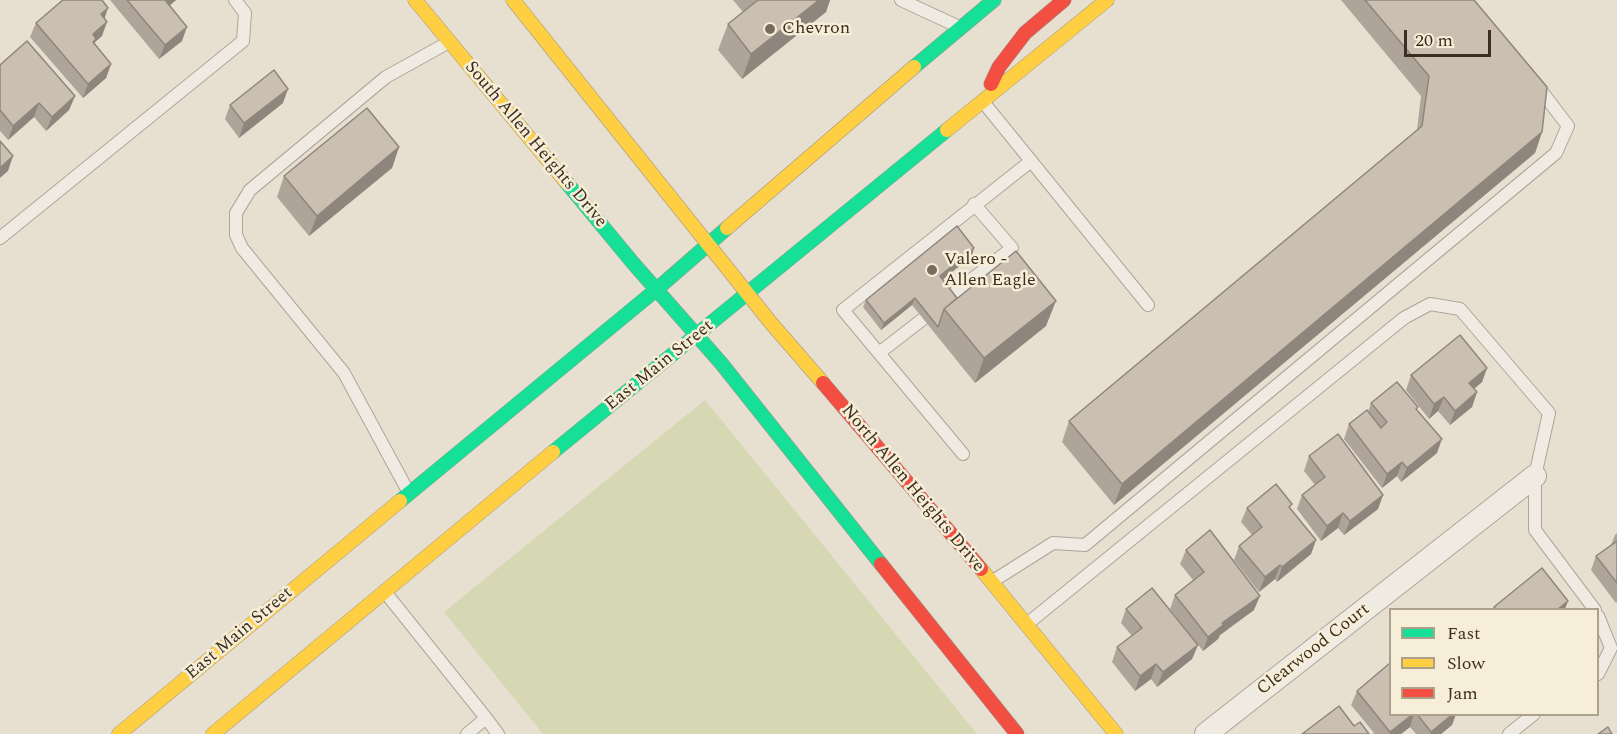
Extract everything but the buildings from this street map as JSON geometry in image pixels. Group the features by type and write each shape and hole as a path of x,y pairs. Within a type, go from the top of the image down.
{"main road":[{"name":"South Allen Heights Drive","path":"415,0 657,289"},
{"name":"East Main Street","path":"119,734 657,289 994,0"},
{"path":"983,102 999,67 1024,33 1064,0"},
{"name":"East Main Street","path":"213,734 490,503 699,335 746,294 1107,0"},
{"path":"515,1 707,245"},
{"name":"North Allen Heights Drive","path":"707,245 746,294 917,492 1116,734"},
{"path":"657,289 699,335 1017,734"}],"street":[{"name":"Clearwood Court","path":"1206,734 1535,476"}],"lane":[{"path":"0,238 243,41 245,13 235,0"},
{"path":"901,0 961,28"},
{"path":"409,494 344,373 242,248 236,235 236,213 250,190 386,77 450,42"},
{"path":"991,582 1053,543 1085,545 1556,153 1569,126 1527,72"},
{"path":"983,102 1148,304"},
{"path":"963,454 843,310 1030,161"},
{"path":"948,298 1012,248 974,204"},
{"path":"1026,625 1404,318 1430,304 1460,309 1549,413 1535,476 1535,530 1594,608"},
{"path":"879,353 923,319"},
{"path":"385,592 498,734"},
{"path":"1599,618 1611,648 1599,672"},
{"path":"1509,734 1532,716"},
{"path":"467,734 486,718"}],"green space":[{"path":"705,400 977,734 543,734 444,612"}],"traffic: fast":[{"path":"914,67 994,0"},
{"path":"553,452 947,130"},
{"path":"566,182 721,363 881,564"},
{"path":"400,501 657,289 727,228"}],"traffic: slow":[{"path":"415,0 566,182"},
{"path":"513,0 771,323 823,383"},
{"path":"947,130 1107,0"},
{"path":"727,228 914,67"},
{"path":"213,734 553,452"},
{"path":"119,734 400,501"},
{"path":"981,569 1116,734"}],"traffic: jam":[{"path":"991,84 999,67 1025,33 1064,0"},
{"path":"823,383 981,569"},
{"path":"881,564 1017,734"}],"place":[{"name":"Chevron","path":"770,29"},
{"name":"Valero - Allen Eagle","path":"932,270"}]}
